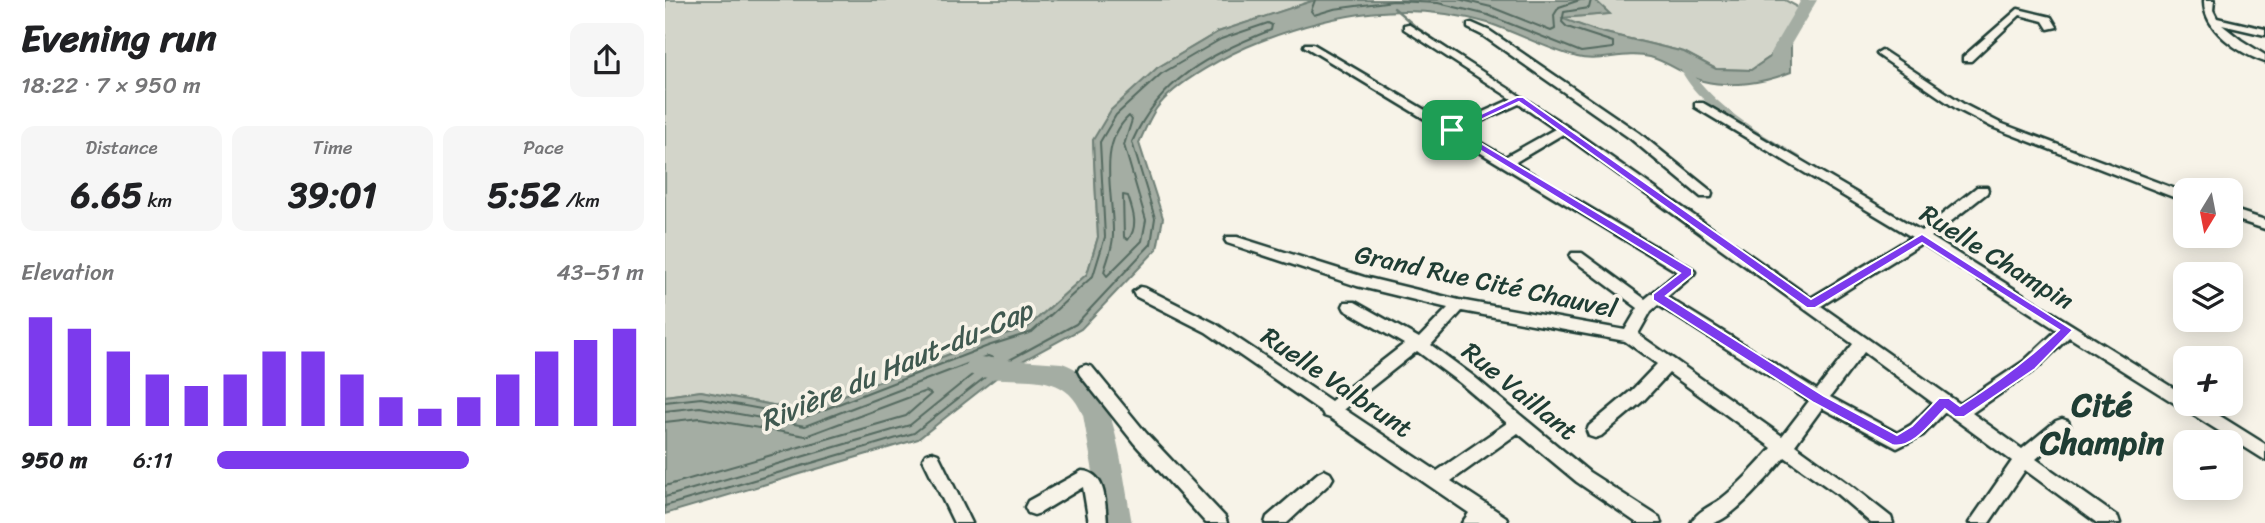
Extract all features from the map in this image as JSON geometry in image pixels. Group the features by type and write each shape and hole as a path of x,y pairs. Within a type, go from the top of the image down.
{"street":[{"path":"2209,0 2208,12 2213,20 2233,40 2265,59"},
{"path":"1967,59 2018,12 2047,19 2052,27"},
{"path":"2213,20 2265,32"},
{"path":"1472,26 1635,135 1706,194"},
{"path":"1408,27 1520,99 1677,208 2107,522"},
{"path":"1309,46 1688,272 1652,302 1629,336"},
{"path":"1882,53 1961,107 1996,125 2173,193"},
{"path":"1452,130 1520,99"},
{"name":"Ruelle Champin","path":"1699,105 1922,237 2173,396"},
{"path":"1506,162 1564,129"},
{"path":"1811,305 1922,237 1982,190"},
{"path":"2243,217 2265,225"},
{"name":"Grand Rue Cité Chauvel","path":"1232,240 1361,282 1459,305 1629,336 1843,489 1884,523"},
{"path":"1577,256 1819,399 1897,441 1917,430 1944,402"},
{"name":"Ruelle Valbrunt","path":"1140,292 1211,328 1437,481 1477,517 1499,523"},
{"path":"1330,411 1419,345 1459,305"},
{"name":"Rue Vaillant","path":"1350,306 1419,345 1466,379 1583,477 1652,523"},
{"path":"1960,413 2030,365 2067,330"},
{"path":"1700,523 1748,486 1785,447 1863,343"},
{"path":"1595,431 1638,395 1667,364"},
{"path":"1086,371 1140,438 1218,523"},
{"name":"Ruelle Champin","path":"2205,416 2265,453"},
{"path":"1437,481 1519,423"},
{"path":"1978,523 2023,459 2062,426"},
{"path":"932,459 963,523"},
{"path":"1274,523 1324,478"},
{"path":"1034,507 1087,479 1093,486 1098,523"}],"shaded area":[{"path":"665,0 1316,0 1218,32 1157,68 1093,140 1098,237 1087,274 1028,327 986,340 803,411 701,391 665,396"},
{"path":"1595,0 1785,0 1796,6 1799,14 1770,57 1751,70 1716,69 1684,52 1597,31 1558,18 1609,14"}],"water":[{"path":"1315,0 1595,0 1610,14 1561,18 1597,31 1684,52 1716,69 1751,70 1770,57 1779,43 1791,45 1791,72 1748,83 1714,83 1696,79 1650,57 1577,57 1488,23 1430,12 1373,12 1345,16 1261,41 1189,79 1153,113 1139,143 1163,218 1157,249 1081,329 1006,370 918,439 665,514 665,396 701,391 803,411 986,340 1028,327 1087,274 1098,237 1093,140 1111,110 1157,68 1218,32"}],"waterway":[{"name":"Rivière du Haut-du-Cap","path":"1774,69 1779,67 1779,51 1809,0"},
{"path":"1394,8 1416,27 1508,88"},
{"path":"1680,61 1689,77 1715,105 1796,158"},
{"path":"978,367 1062,373 1087,393 1096,415 1117,523"}],"district":[{"name":"Cité Champin","path":"2102,423"}],"route":[{"path":"1520,99 1811,305 1922,237 2067,330 2030,365 1960,413 1944,402 1917,430 1897,441 1819,399 1657,297 1688,272 1452,130 1520,99"}]}
